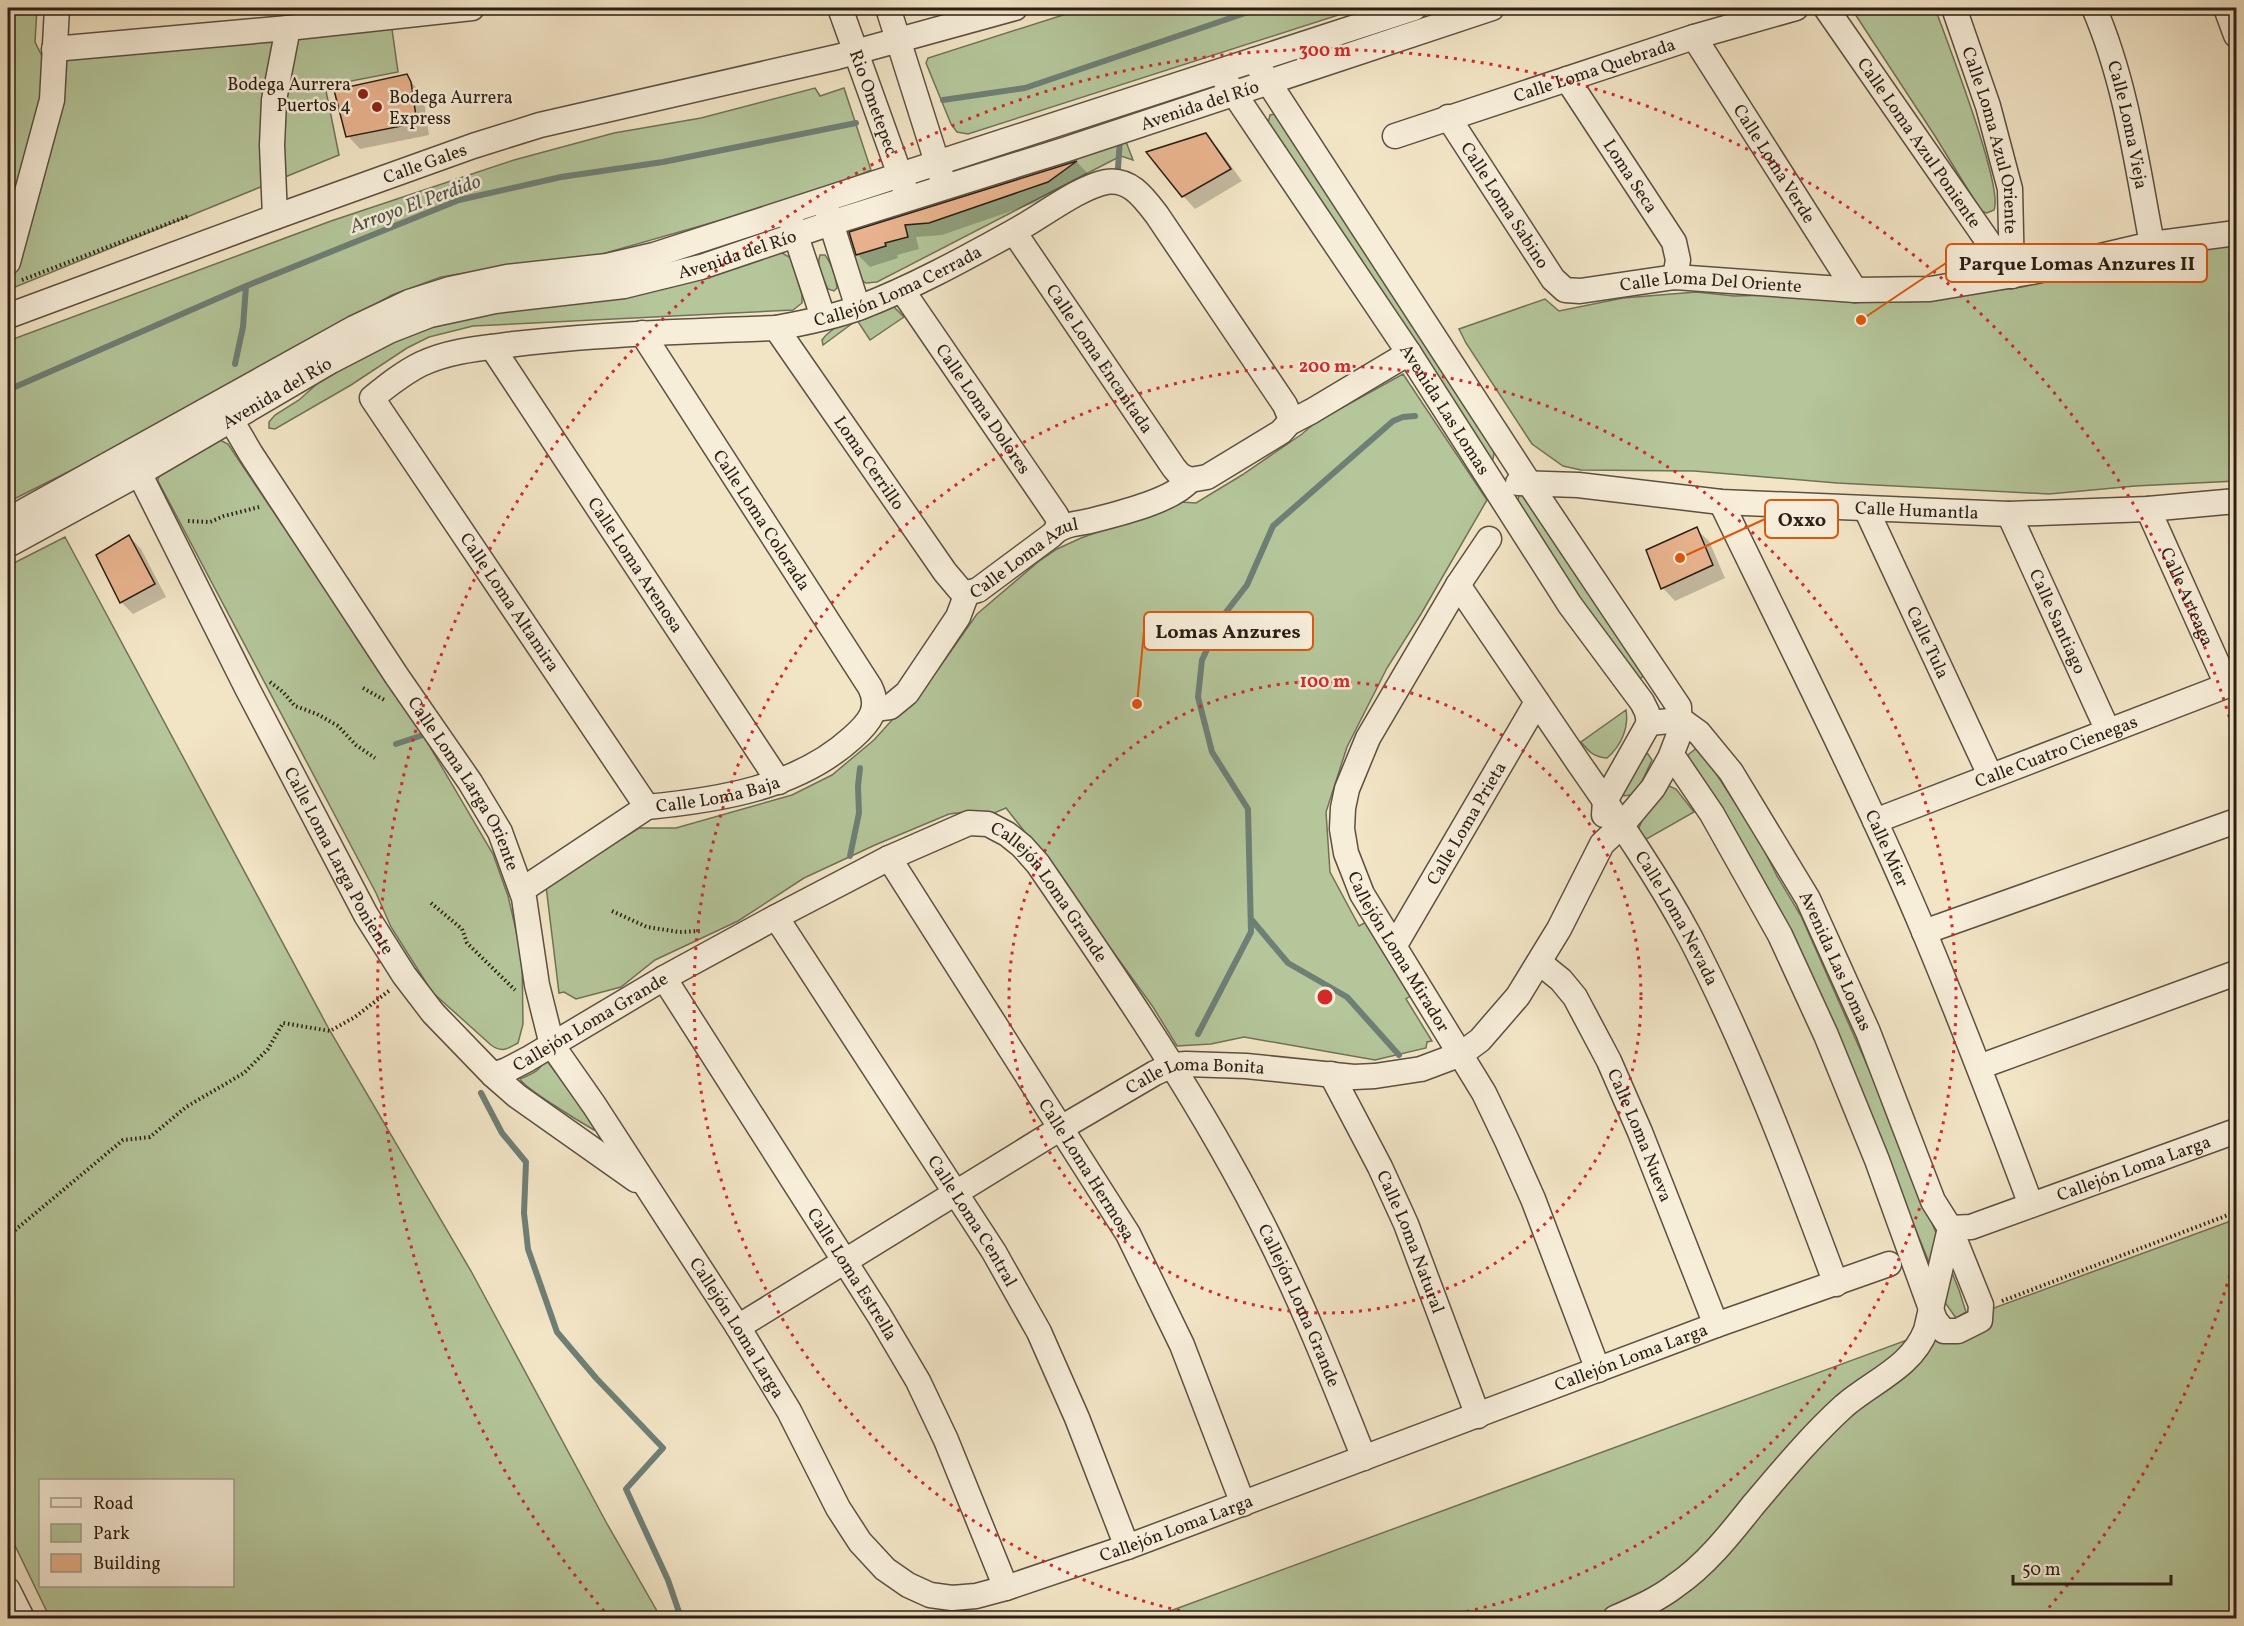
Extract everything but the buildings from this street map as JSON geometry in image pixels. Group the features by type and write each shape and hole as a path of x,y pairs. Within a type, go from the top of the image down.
{"street":[{"path":"13,272 52,100 57,8"},
{"path":"54,49 288,28 472,8"},
{"name":"Rio Ometepec","path":"840,8 908,198"},
{"path":"888,8 945,186"},
{"name":"Calle Gales","path":"8,316 275,217 473,146 540,125 856,51 1015,8"},
{"name":"Avenida del Río","path":"827,212 899,168 935,155 1254,60 1414,8"},
{"name":"Avenida del Río","path":"8,545 134,464 226,412 354,328 409,302 450,289 507,277 607,266 792,224 827,212 908,198 1064,150 1492,8"},
{"name":"Calle Loma Quebrada","path":"1395,136 1694,37 1796,8"},
{"name":"Calle Loma Azul Poniente","path":"1826,8 2012,276"},
{"name":"Calle Loma Azul Oriente","path":"1954,8 1988,106 2010,189 2012,276"},
{"name":"Calle Loma Vieja","path":"2094,8 2106,36 2130,126 2152,244"},
{"path":"2226,8 2236,35"},
{"path":"275,217 272,145 274,100 288,28"},
{"name":"Calle Loma Verde","path":"1694,37 1855,290"},
{"name":"Avenida Las Lomas","path":"1254,60 1266,82 1435,336 1529,483 1666,687 1679,708 1681,720 1699,733 1731,772 1808,899 1868,1032 1934,1201 1950,1228 1981,1305 1980,1320 1958,1331 1944,1331 1931,1311"},
{"name":"Avenida Las Lomas","path":"1218,70 1409,353 1570,605 1642,702 1649,723"},
{"name":"Loma Seca","path":"1567,79 1674,242 1678,260 1675,277"},
{"name":"Calle Loma Sabino","path":"1448,117 1552,279 1565,290"},
{"name":"Callejón Loma Cerrada","path":"372,398 394,379 422,363 451,353 559,339 776,328 858,308 902,290 1014,232 1088,188 1108,182 1126,184 1141,195 1157,215 1285,405 1290,417 1289,423"},
{"path":"827,212 858,308"},
{"path":"792,224 823,317"},
{"name":"Calle Loma Encantada","path":"1014,232 1174,468 1180,475 1190,480"},
{"name":"Calle Loma Del Oriente","path":"1565,290 1580,291 1675,277 1855,290 1930,289 2012,276 2152,244 2236,233"},
{"name":"Calle Loma Dolores","path":"902,290 1056,515 1059,521 1057,528"},
{"name":"Loma Cerrillo","path":"776,328 945,572 961,591 967,593"},
{"name":"Calle Loma Colorada","path":"642,333 870,687 875,698 874,709"},
{"name":"Calle Loma Arenosa","path":"492,347 778,782"},
{"path":"1190,480 1207,477 1281,432 1289,423 1409,353"},
{"name":"Calle Loma Altamira","path":"372,398 647,807"},
{"name":"Calle Loma Larga Oriente","path":"226,412 396,675 470,782 500,832 522,890 537,985 552,1045 647,1188"},
{"name":"Avenida del Río","path":"8,520 134,464"},
{"name":"Calle Loma Larga Poniente","path":"134,464 361,905 414,988 433,1012 493,1075 518,1096 647,1188"},
{"name":"Calle Loma Azul","path":"874,709 890,707 907,693 958,617 967,593 978,590 1052,535 1057,528 1105,517 1172,495 1184,488 1190,480"},
{"name":"Calle Humantla","path":"1492,484 1578,485 1721,502 2009,514 2148,509 2236,501"},
{"name":"Calle Mier","path":"1721,502 1875,821 1924,932 1979,1067 2031,1205"},
{"name":"Calle Tula","path":"1866,509 1990,775"},
{"name":"Calle Arteaga","path":"2148,509 2232,683"},
{"name":"Calle Santiago","path":"2009,514 2108,730"},
{"name":"Callejón Loma Mirador","path":"1489,539 1458,585 1368,738 1352,775 1342,808 1342,829 1346,853 1362,894 1484,1093 1533,1199 1598,1370"},
{"name":"Calle Loma Nevada","path":"1458,585 1622,825 1657,879 1689,937 1733,1024 1783,1142 1836,1284"},
{"name":"Calle Cuatro Cienegas","path":"1875,821 2232,683"},
{"name":"Calle Loma Prieta","path":"1395,945 1537,702"},
{"name":"Calle Loma Baja","path":"522,890 647,807 667,806 746,792 778,782 811,766 840,749 865,726 874,709"},
{"path":"1649,723 1681,720"},
{"name":"Calle Loma Bonita","path":"738,1327 1061,1128 1155,1073 1173,1065 1246,1066 1375,1076 1439,1064 1461,1054 1480,1040 1498,1020 1540,963 1602,844 1622,825 1653,788 1672,754 1680,732 1681,720"},
{"name":"Calle Loma Bonita","path":"1602,844 1605,801 1649,723"},
{"path":"1672,754 1712,814 1780,935 1826,1035 1873,1149 1931,1311"},
{"path":"1924,932 2236,821"},
{"name":"Callejón Loma Grande","path":"493,1075 507,1070 552,1045 664,978 889,858 969,823 988,824 1007,834 1022,846 1038,864 1173,1065 1268,1235 1303,1307 1364,1458"},
{"name":"Calle Loma Hermosa","path":"889,858 1128,1234 1156,1287 1182,1346 1243,1504"},
{"name":"Calle Loma Central","path":"776,917 957,1194 1039,1332 1077,1418 1127,1547"},
{"name":"Calle Loma Nueva","path":"1540,963 1561,980 1575,997 1609,1061 1716,1325"},
{"path":"1979,1067 2236,973"},
{"name":"Calle Loma Estrella","path":"664,978 879,1315 918,1381 946,1440 1006,1588"},
{"name":"Calle Loma Natural","path":"1331,1074 1380,1167 1406,1224 1478,1416"},
{"name":"Callejón Loma Larga","path":"1950,1228 1971,1227 2236,1131"},
{"name":"Callejón Loma Larga","path":"647,1188 738,1327 789,1411 838,1508 860,1542 885,1569 908,1585 930,1595 952,1598 976,1596 1006,1588 1127,1547 1716,1325 1888,1264"},
{"path":"1615,1618 1646,1604 1676,1586 1703,1562 1824,1424 1872,1383 1911,1357 1921,1344 1931,1311 1950,1228"},
{"path":"8,1592 22,1618"}],"path":[{"path":"13,272 188,216"},
{"path":"179,517 198,523 210,522 267,505"},
{"path":"267,680 283,692 295,706 317,714 338,726 356,745 375,758"},
{"path":"363,688 391,703"},
{"path":"431,903 462,929 467,943 518,992"},
{"path":"612,911 648,927 679,932 710,930"},
{"path":"8,1236 123,1140 150,1137 186,1107 244,1073 267,1049 283,1023 330,1031 355,1017 391,990 414,988"},
{"path":"1998,1302 2236,1212"}],"green space":[{"path":"8,8 37,8 35,42 42,56 63,60 392,29 398,72 325,86 339,155 8,290"},
{"path":"1085,8 1360,8 968,134 957,132 951,124 926,63 928,58"},
{"path":"1851,8 1935,8 1983,144 1995,196 1994,210 1987,213 1981,211"},
{"path":"815,88 820,96 844,88 871,170 826,190 574,262 502,267 441,277 392,295 177,414 8,502 8,341 331,221 514,160 614,133 701,118"},
{"path":"1275,114 1495,447 1493,459 1488,459 1268,123 1270,115"},
{"path":"1125,139 1133,160 1121,156 877,282 866,283 859,276 845,236 849,229"},
{"path":"2236,244 2236,481 2135,486 2049,494 1837,483 1694,471 1581,470 1563,466 1532,444 1459,329 1545,299 1559,311 1623,298 1696,292 1734,296 1803,294 1910,302 2022,287 2150,254"},
{"path":"772,251 791,258 802,295 802,303 793,310 473,326 429,337 407,348 351,385 275,429 269,428 269,422 275,415 299,400 338,365 403,330"},
{"path":"820,255 825,255 832,266 837,288 834,291 828,289 822,277 819,268"},
{"path":"890,306 904,317 870,340 857,320 823,345 822,340 835,328"},
{"path":"1403,374 1487,500 1387,668 1347,747 1326,812 1330,872 1359,926 1366,922 1412,995 1406,999 1432,1041 1427,1042 1426,1048 1375,1060 1244,1037 1211,1044 1177,1046 1153,1007 1043,855 1006,808 994,813 973,811 949,814 804,878 738,921 655,960 621,987 576,999 564,992 559,993 546,886 639,828 676,828 792,795 832,775 874,740 939,668 977,614 1038,562 1057,549 1081,538 1181,502 1196,503 1242,475 1316,422"},
{"path":"220,440 228,444 423,735 493,854 508,896 522,956 523,1024 518,1043 511,1047 501,1049 491,1045 432,992 391,927 376,893 158,481 159,474"},
{"path":"1519,495 1525,495 1645,674 1639,680 1633,677 1519,508"},
{"path":"65,537 330,1031 471,1271 606,1522 661,1618 50,1618 8,1531 8,566"},
{"path":"1626,710 1623,736 1607,758 1592,753 1581,742"},
{"path":"1697,748 1706,758 1759,840 1801,916 1879,1092 1959,1290 1966,1312 1956,1318 1946,1304 1902,1196 1742,848 1688,758 1689,754"},
{"path":"1643,753 1648,754 1652,760 1636,794 1624,796 1622,786"},
{"path":"1669,786 1676,789 1694,812 1643,841 1638,831 1643,819 1654,800"},
{"path":"545,1058 594,1125 594,1130 542,1097 520,1079 538,1069"},
{"path":"2236,1219 2236,1618 1151,1618"}],"waterway":[{"name":"Arroyo El Perdido","path":"943,100 1025,88 1260,8"},
{"name":"Arroyo El Perdido","path":"8,390 246,286 459,200 561,177 663,162 856,123"},
{"path":"1118,168 1120,139"},
{"path":"235,364 243,327 246,286"},
{"path":"1198,1034 1251,932 1248,809 1212,752 1198,697 1202,660 1223,616 1247,585 1273,526 1393,421 1415,416"},
{"path":"396,744 423,735"},
{"path":"850,856 859,813 860,768"},
{"path":"1251,919 1288,963 1347,997 1399,1055"},
{"path":"481,1093 502,1133 526,1162 524,1213 528,1249 557,1332 596,1378 663,1448 626,1489 668,1580 681,1618"}],"place":[{"name":"Bodega Aurrera Puertos 4","path":"363,94"},
{"name":"Bodega Aurrera Express","path":"377,107"},
{"name":"Parque Lomas Anzures II","path":"1861,320"},
{"name":"Oxxo","path":"1680,558"},
{"name":"Lomas Anzures","path":"1137,704"}]}
